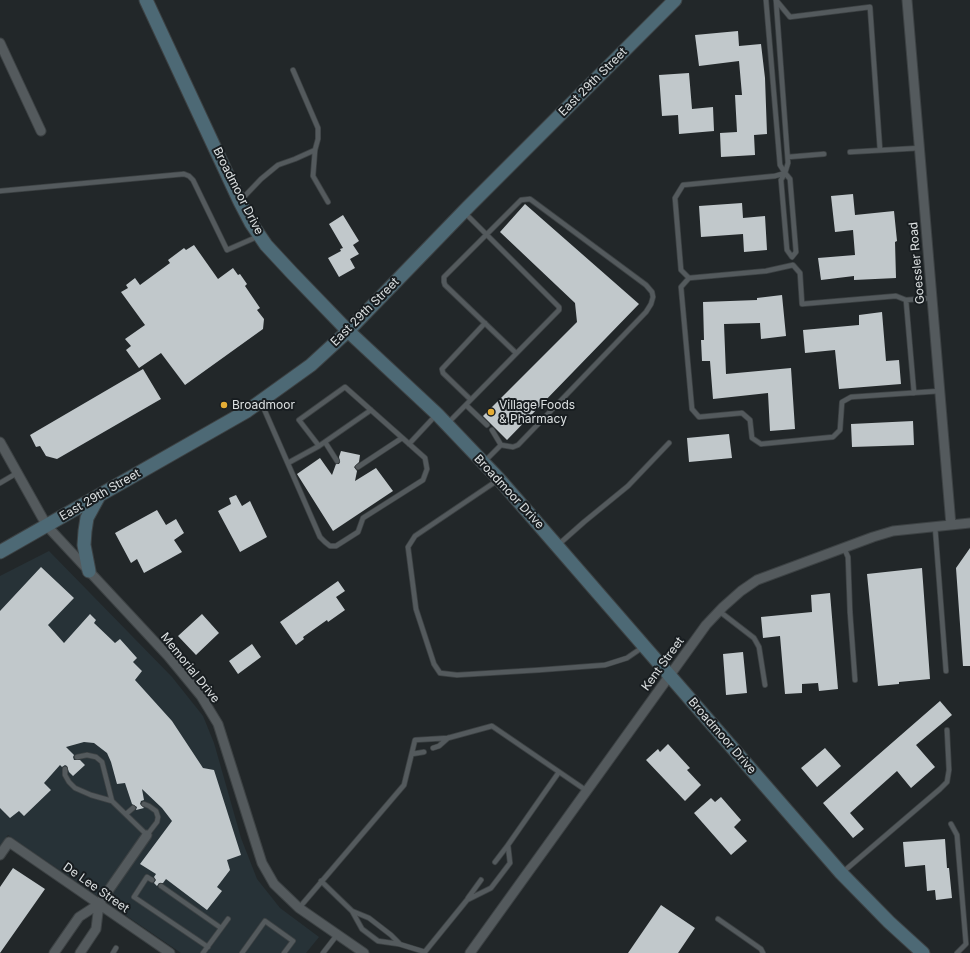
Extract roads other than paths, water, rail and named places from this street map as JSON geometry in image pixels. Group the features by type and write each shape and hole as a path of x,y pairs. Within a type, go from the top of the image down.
{"street":[{"name":"Broadmoor Drive","path":"146,0 240,202 260,236 287,268 348,331 437,414 499,479 558,545 841,873 889,922 923,953"},
{"name":"East 29th Street","path":"0,552 247,410 311,365 348,331 463,212 675,0"},
{"name":"Goessler Road","path":"908,0 951,525"},
{"path":"0,44 41,131"},
{"name":"Memorial Drive","path":"0,442 46,526 168,656 201,696 218,724 262,863 274,884 298,908 364,953"},
{"path":"89,571 84,545 85,531 87,518 99,496"},
{"name":"Kent Street","path":"470,953 706,626 741,591 758,580 893,531 970,523"},
{"path":"54,953 79,917 99,904 147,835"},
{"name":"De Lee Street","path":"0,855 9,842 170,953"},
{"path":"80,953 96,929 99,904"}],"lane":[{"path":"766,0 780,165 790,179 791,185 796,252 792,257"},
{"path":"776,0 790,17 870,8 880,150"},
{"path":"776,0 788,158 785,173 781,180 787,250 792,257 793,266 800,273 802,304 896,296 906,300 932,298"},
{"path":"294,70 318,128 313,176 328,202"},
{"path":"850,152 920,148"},
{"path":"240,202 261,179 278,165 315,150"},
{"path":"788,158 824,154"},
{"path":"689,278 681,270 675,198 683,185 776,176 785,173"},
{"path":"0,191 184,174 193,180 227,250 260,236"},
{"path":"492,430 501,445 513,447 518,445 646,312 653,297 652,292 646,285 530,199 521,200 444,277 445,285 516,353"},
{"path":"447,425 558,310 559,307 463,212"},
{"path":"793,266 766,271 689,278 680,287 692,409 699,417 742,413 750,420 752,438 761,444 833,437 840,430 842,402 851,397 940,391"},
{"path":"906,300 914,393"},
{"path":"470,400 443,373 442,369 485,323"},
{"path":"260,401 320,537 330,546 336,546 358,532 363,518 423,480 427,469 425,458 345,387 299,420 319,446"},
{"path":"466,404 487,426"},
{"path":"288,463 319,446 372,410"},
{"path":"409,444 437,414"},
{"path":"358,467 402,438"},
{"path":"325,442 337,461"},
{"path":"558,545 628,486 669,443"},
{"path":"483,463 501,445"},
{"path":"0,483 16,473"},
{"path":"499,479 415,536 408,547 416,608 434,664 440,673 457,675 605,665 627,658 645,646"},
{"path":"935,526 946,672"},
{"path":"844,548 848,557 855,680"},
{"path":"719,612 754,638 759,647 765,685"},
{"path":"298,908 404,785 416,740 448,738 492,726 587,791"},
{"path":"841,873 947,782 949,770 947,730"},
{"path":"433,748 439,746 448,738"},
{"path":"412,754 424,752"},
{"path":"77,757 87,755 96,757 102,762 112,801"},
{"path":"65,769 67,779 75,788 91,795 112,801 147,835 158,822 158,817 156,811 144,804"},
{"path":"494,862 508,845 559,772"},
{"path":"126,814 133,808"},
{"path":"951,824 957,835 966,944 957,953"},
{"path":"467,900 491,888 510,863 508,845"},
{"path":"152,880 147,877 134,897 208,947"},
{"path":"321,881 352,911 362,929 378,941 400,944 424,953 467,900 481,880"},
{"path":"161,886 221,928"},
{"path":"352,911 370,918 391,934 400,944"},
{"path":"204,953 228,919"},
{"path":"718,919 762,949 763,953"},
{"path":"242,953 265,921 293,941 284,953"},
{"path":"323,953 337,935"},
{"path":"113,953 116,948"}],"place":[{"name":"Broadmoor","path":"224,405"},
{"name":"Village Foods & Pharmacy","path":"491,412"}]}
